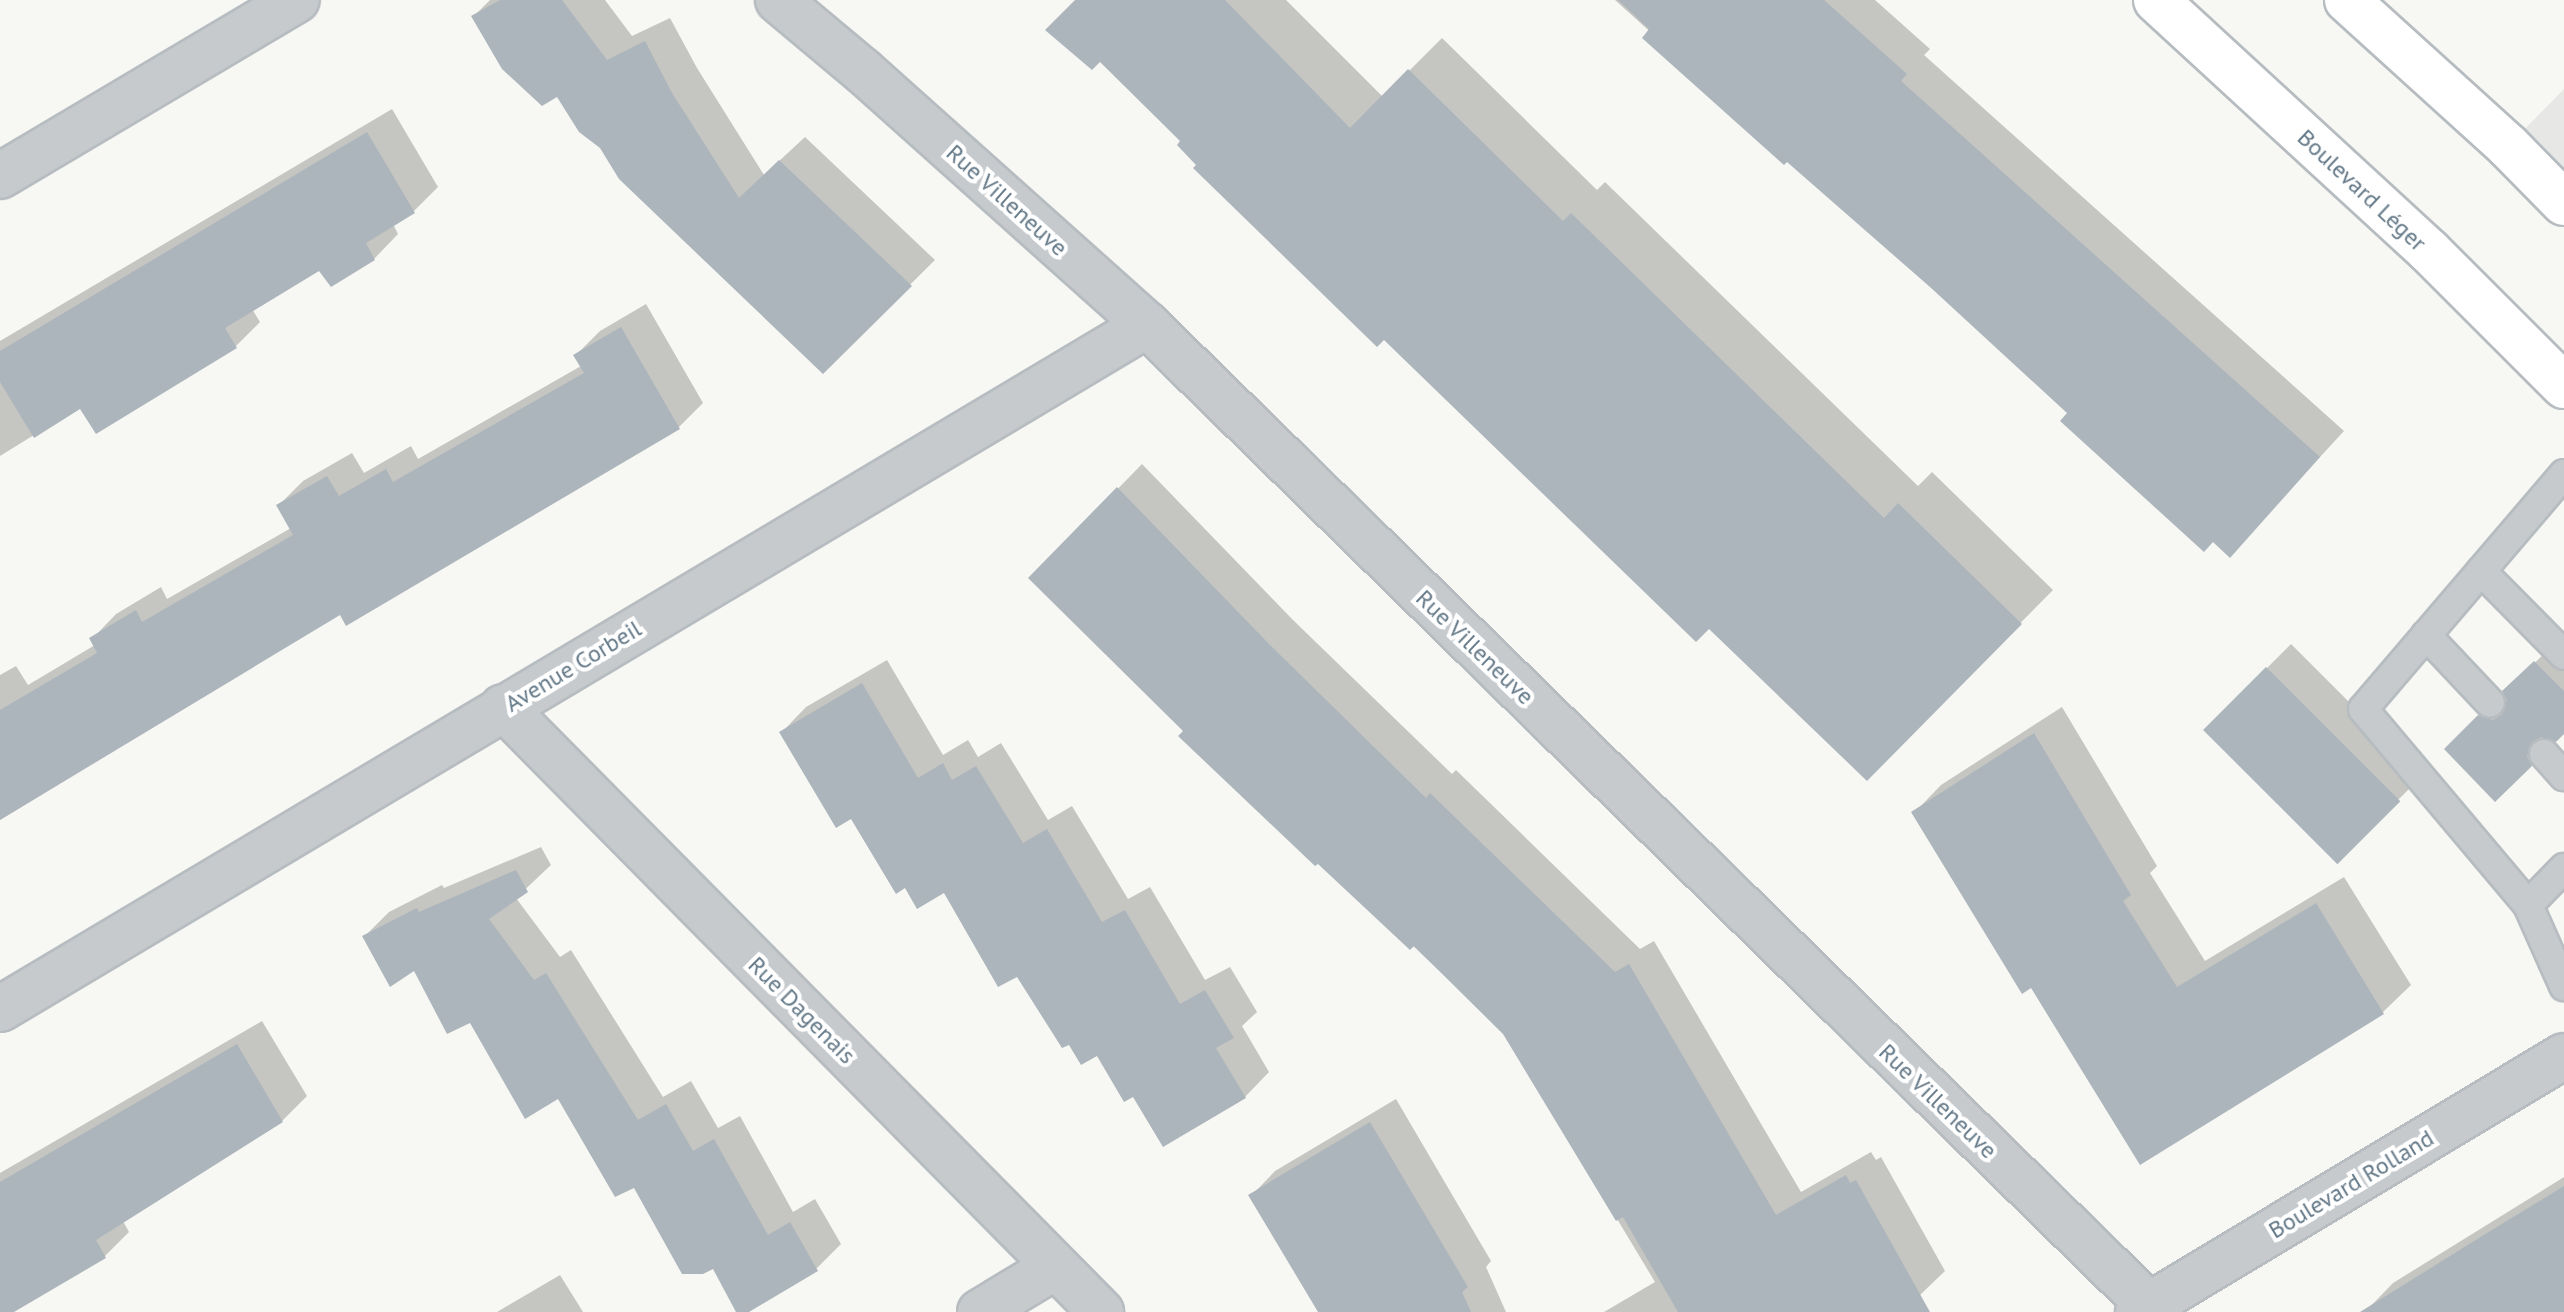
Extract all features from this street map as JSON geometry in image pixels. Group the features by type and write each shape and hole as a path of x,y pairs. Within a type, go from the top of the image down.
{"main road":[{"name":"Boulevard Léger","path":"2156,0 2429,251 2564,386"},
{"path":"2347,0 2508,146 2564,203"}],"street":[{"path":"0,176 297,0"},
{"name":"Rue Villeneuve","path":"778,0 863,71 1147,325 2148,1310"},
{"name":"Avenue Corbeil","path":"0,1009 1147,325"},
{"name":"Rue Dagenais","path":"503,707 1101,1312"},
{"name":"Boulevard Rolland","path":"2148,1310 2564,1056"},
{"path":"980,1312 1055,1267"}],"lane":[{"path":"2564,474 2363,709 2528,905 2564,986"},
{"path":"2481,571 2564,655"},
{"path":"2426,635 2490,703"},
{"path":"2544,754 2564,776"},
{"path":"2528,905 2564,868"}],"shaded area":[{"path":"2564,89 2564,203 2508,146"}],"building":[{"path":"500,0 562,0 607,60 645,41 672,93 739,198 779,160 912,286 823,374 619,179 600,148 579,132 557,97 542,106 502,69 471,16"},
{"path":"1075,0 1225,0 1350,128 1408,69 1563,221 1571,213 1884,518 1898,503 2022,624 1867,781 1709,629 1696,642 1384,340 1377,347 1193,168 1196,165 1177,145 1180,141 1100,62 1092,70 1045,30"},
{"path":"1618,0 1824,0 1907,74 1901,81 2320,457 2230,558 2213,542 2204,552 2060,421 2067,413 1930,287 1787,162 1784,165 1642,38 1649,29"},
{"path":"367,132 415,213 366,243 375,260 331,287 319,271 225,328 237,348 96,434 80,409 34,438 0,382 0,351"},
{"path":"621,327 680,429 346,626 340,615 0,820 0,710 97,653 89,638 136,610 142,622 293,535 276,505 327,476 339,496 386,469 393,482 584,373 573,355"},
{"path":"1117,487 1269,644 1426,798 1430,793 1615,972 1629,964 1776,1215 1846,1175 1850,1183 1856,1180 1930,1312 1678,1312 1623,1217 1616,1221 1503,1034 1414,946 1410,950 1318,864 1315,866 1178,736 1183,731 1028,578"},
{"path":"2534,661 2564,691 2564,734 2556,742 2541,737 2532,742 2527,757 2532,766 2495,802 2444,749 2478,715 2493,720 2502,715 2507,700 2502,691"},
{"path":"2266,667 2400,801 2337,864 2203,730"},
{"path":"862,683 918,778 943,763 952,780 976,766 1023,843 1047,829 1102,922 1125,910 1180,1004 1205,990 1234,1038 1216,1048 1246,1098 1163,1147 1133,1097 1124,1102 1097,1056 1081,1065 1069,1045 1062,1048 1017,977 998,987 944,893 917,909 905,888 896,894 851,819 836,828 779,732"},
{"path":"2034,733 2131,895 2123,901 2177,987 2316,903 2384,1014 2140,1165 2031,988 2022,994 1911,812"},
{"path":"516,870 528,892 489,919 534,980 546,973 638,1120 666,1104 693,1151 714,1139 768,1235 790,1222 818,1271 749,1312 736,1312 713,1269 703,1274 682,1274 634,1188 615,1197 558,1099 525,1119 470,1023 447,1034 414,971 390,987 362,936 417,908 419,912"},
{"path":"237,1044 283,1122 96,1240 106,1258 14,1312 0,1312 0,1182"},
{"path":"1370,1122 1468,1287 1462,1292 1471,1312 1318,1312 1248,1195"},
{"path":"2564,1186 2564,1312 2360,1312 2487,1233"}]}
